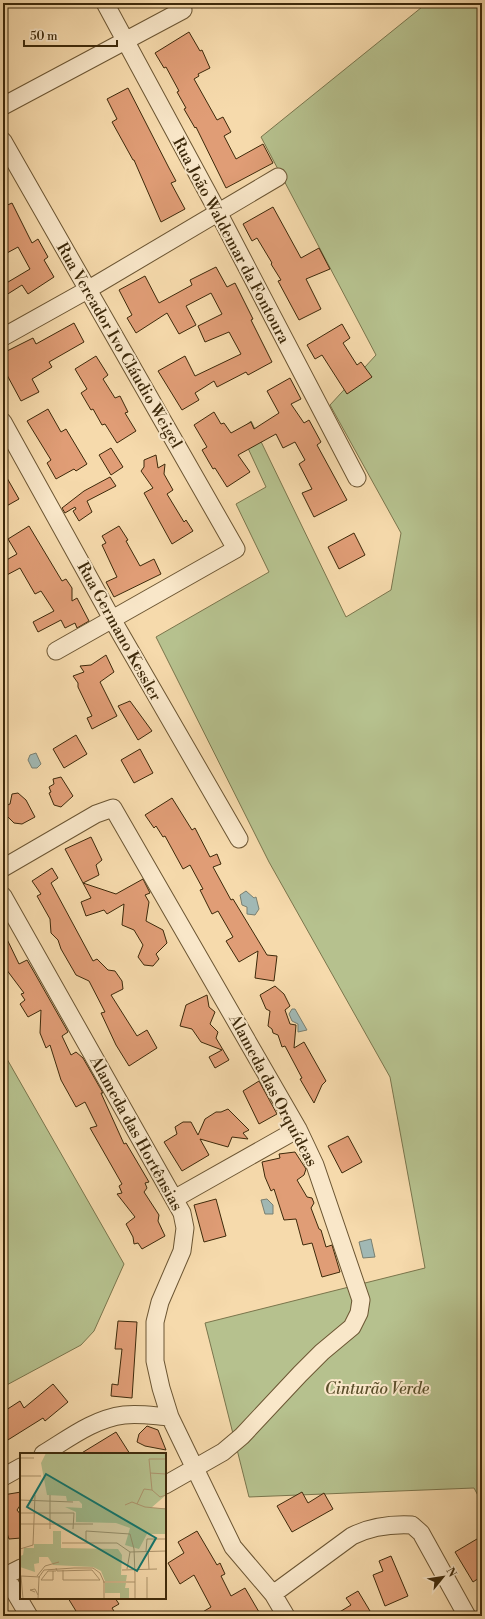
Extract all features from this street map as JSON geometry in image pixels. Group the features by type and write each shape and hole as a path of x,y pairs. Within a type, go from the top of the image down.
{"street":[{"name":"Rua João Waldemar da Fontoura","path":"105,3 218,212 357,478"},
{"path":"3,106 183,10"},
{"name":"Rua Vereador Ivo Cláudio Weigel","path":"3,141 89,289 236,549 112,619"},
{"path":"3,337 89,289 278,177"},
{"name":"Rua Germano Kessler","path":"3,422 112,619 239,839"},
{"path":"56,651 112,619"},
{"name":"Alameda das Orquídeas","path":"3,868 96,814 113,808 298,1129 315,1164 336,1222 361,1300 359,1313 352,1327 322,1352 242,1436 223,1452 166,1485"},
{"name":"Alameda das Hortênsias","path":"3,896 182,1213 186,1228 182,1251 160,1302 155,1339 157,1368 161,1388 170,1417 233,1547 273,1594 286,1616"},
{"path":"174,1199 298,1129"},
{"path":"45,1453 87,1427 104,1420 123,1415 170,1417"},
{"path":"3,1477 20,1468"},
{"path":"273,1594 352,1536 363,1530 412,1525 421,1533 467,1616"},
{"path":"20,1569 4,1577 29,1616"}],"green space":[{"name":"Cinturão Verde","path":"427,3 482,3 482,1503 474,1488 249,1497 205,1323 425,1268 390,1077 269,862 156,637 269,572 236,504 266,487 240,431 251,421 346,617 391,590 401,533 330,405 376,355 261,137"},
{"path":"3,1052 124,1264 94,1331 81,1345 3,1387"}],"water":[{"path":"36,753 41,764 37,768 32,768 28,760 30,755"},
{"path":"246,891 254,898 256,897 259,909 255,915 247,914 247,907 242,905 240,895"},
{"path":"292,1009 295,1009 307,1030 298,1032 298,1024 292,1021 289,1014"},
{"path":"267,1199 273,1205 273,1214 265,1214 261,1200"},
{"path":"371,1239 375,1257 363,1258 359,1242"}],"building":[{"path":"189,32 200,51 202,50 210,68 198,74 199,76 194,79 217,120 223,117 231,132 224,136 236,159 263,144 273,163 226,188 196,127 195,128 184,109 186,108 177,92 179,91 166,67 164,68 155,53"},
{"path":"128,88 176,181 171,183 185,209 161,222 134,160 112,122 117,119 107,99"},
{"path":"12,203 32,243 38,239 48,257 44,260 54,277 28,294 22,285 3,297 3,285 30,269 18,247 7,253 3,245 3,207"},
{"path":"273,207 301,258 319,248 330,269 306,279 321,309 299,320 278,281 281,280 271,264 272,263 257,238 252,241 243,224"},
{"path":"216,267 227,287 235,283 253,319 251,320 272,362 248,375 246,372 217,387 214,381 195,393 199,400 182,410 158,371 185,356 195,376 241,354 229,332 205,342 198,326 222,314 211,293 186,306 196,325 179,334 167,313 136,333 127,318 132,315 119,290 145,276 159,303 192,285 190,280"},
{"path":"74,323 84,342 49,362 52,367 32,379 39,392 21,401 7,375 3,378 3,353 33,338 36,344"},
{"path":"342,324 350,338 343,343 357,365 361,362 372,377 347,394 322,355 315,359 307,345"},
{"path":"96,356 108,375 103,379 115,398 120,396 128,412 125,413 136,431 117,443 105,424 102,425 93,409 91,410 81,393 87,389 75,369"},
{"path":"290,378 301,399 291,404 304,423 309,420 321,442 317,445 347,500 314,517 302,493 312,489 299,464 305,460 295,442 283,448 276,434 238,455 250,472 227,487 215,468 213,469 202,450 207,447 194,425 214,412 221,424 224,423 231,433 251,422 254,429 279,413 267,391"},
{"path":"48,409 61,432 66,429 87,464 76,471 74,469 56,479 47,463 51,460 27,421"},
{"path":"111,448 123,467 111,475 99,455"},
{"path":"156,455 158,468 165,464 164,474 173,490 167,494 184,522 186,520 193,531 172,544 144,493 153,488 141,471 144,467 144,460"},
{"path":"3,471 19,499 3,508"},
{"path":"110,477 116,486 87,501 92,512 79,521 73,511 76,509 75,507 65,513 62,508 84,491"},
{"path":"29,526 62,581 66,579 72,588 72,601 77,598 89,621 77,628 75,623 65,628 61,620 38,632 33,622 54,611 41,591 35,594 20,568 3,577 3,562 17,554 8,539"},
{"path":"119,526 128,540 126,541 140,566 154,559 161,574 114,597 106,582 117,577 102,545 106,543 102,536"},
{"path":"354,533 365,555 339,569 328,547"},
{"path":"106,655 114,672 100,682 117,716 92,729 87,718 92,716 78,687 78,683 73,676 84,672 80,666 91,665"},
{"path":"130,701 152,731 138,740 118,706"},
{"path":"76,735 87,754 64,768 53,749"},
{"path":"140,749 153,773 134,783 121,760"},
{"path":"61,777 73,796 61,807 54,805 49,793 51,792 49,787 54,784 53,779"},
{"path":"18,793 26,800 35,817 22,824 14,823 5,814 3,807 10,804 12,794"},
{"path":"172,798 192,830 195,828 210,857 217,854 221,864 213,867 231,900 233,899 267,955 277,956 274,981 255,978 258,951 239,962 226,941 233,937 218,911 212,914 200,890 203,889 190,865 183,869 165,836 163,837 156,826 154,828 145,815"},
{"path":"91,837 102,860 96,865 99,875 83,883 65,849"},
{"path":"52,868 58,878 51,883 93,961 97,959 108,970 115,971 122,981 123,989 111,995 137,1036 147,1030 157,1048 129,1066 116,1045 101,1013 105,1012 89,981 76,975 61,949 58,940 51,933 50,919 37,896 41,894 32,881"},
{"path":"143,879 150,893 145,895 149,902 146,921 163,930 167,943 156,954 159,959 153,966 144,965 138,957 143,945 134,930 122,925 124,904 107,914 104,910 86,916 81,902 91,898 83,883 116,894"},
{"path":"3,931 19,964 27,960 34,972 68,1032 62,1036 71,1055 76,1052 83,1058 103,1093 101,1093 124,1144 126,1143 149,1182 145,1183 147,1188 144,1192 159,1215 158,1221 165,1236 142,1249 138,1243 134,1244 133,1237 126,1224 135,1217 117,1194 122,1193 119,1186 122,1184 90,1128 97,1126 85,1102 76,1107 61,1080 50,1045 46,1048 40,1033 41,1010 28,1017 20,1004 25,1000 21,994 24,993 3,965"},
{"path":"275,986 284,994 290,1006 285,1010 290,1024 296,1025 294,1048 304,1042 326,1081 322,1085 314,1103 300,1079 302,1078 285,1046 282,1047 278,1035 273,1033 272,1029 268,1026 270,1011 266,1009 260,995"},
{"path":"207,995 209,1007 215,1012 210,1024 218,1032 216,1038 229,1060 215,1068 209,1057 222,1050 201,1042 192,1029 180,1026 186,1005"},
{"path":"259,1081 277,1114 259,1124 243,1091"},
{"path":"228,1109 249,1130 243,1133 248,1139 232,1137 228,1147 200,1139 209,1155 182,1171 164,1142 177,1134 175,1127 183,1122 191,1122 198,1135 205,1119 216,1112 221,1112"},
{"path":"348,1136 362,1162 342,1173 328,1146"},
{"path":"295,1152 306,1169 304,1175 297,1180 307,1197 312,1198 314,1203 311,1208 319,1229 321,1230 326,1247 332,1245 340,1272 322,1277 312,1243 303,1245 296,1219 284,1220 274,1189 271,1191 265,1177 262,1162 280,1158 279,1154"},
{"path":"216,1199 226,1236 204,1242 194,1205"},
{"path":"118,1321 137,1322 132,1398 111,1396 112,1384 118,1385 122,1349 115,1349"},
{"path":"53,1384 68,1402 45,1421 43,1418 3,1443 3,1412 20,1401 24,1408"},
{"path":"147,1426 158,1430 166,1450 145,1446 137,1442 139,1434"},
{"path":"116,1432 129,1453 82,1453"},
{"path":"20,1492 20,1506 17,1510 20,1514 20,1538 9,1539 3,1522 3,1495"},
{"path":"302,1492 308,1503 324,1493 333,1509 292,1532 277,1506"},
{"path":"197,1531 217,1565 220,1563 225,1574 221,1576 231,1596 245,1588 259,1612 253,1616 196,1616 211,1607 194,1575 180,1584 168,1563 184,1553 178,1542"},
{"path":"482,1536 482,1576 473,1582 455,1552"},
{"path":"391,1556 408,1596 385,1606 373,1575 383,1571 379,1561"},
{"path":"358,1591 373,1616 333,1616 351,1605 346,1598"},
{"path":"69,1599 116,1599 119,1604 112,1608 117,1616 79,1616"}]}
